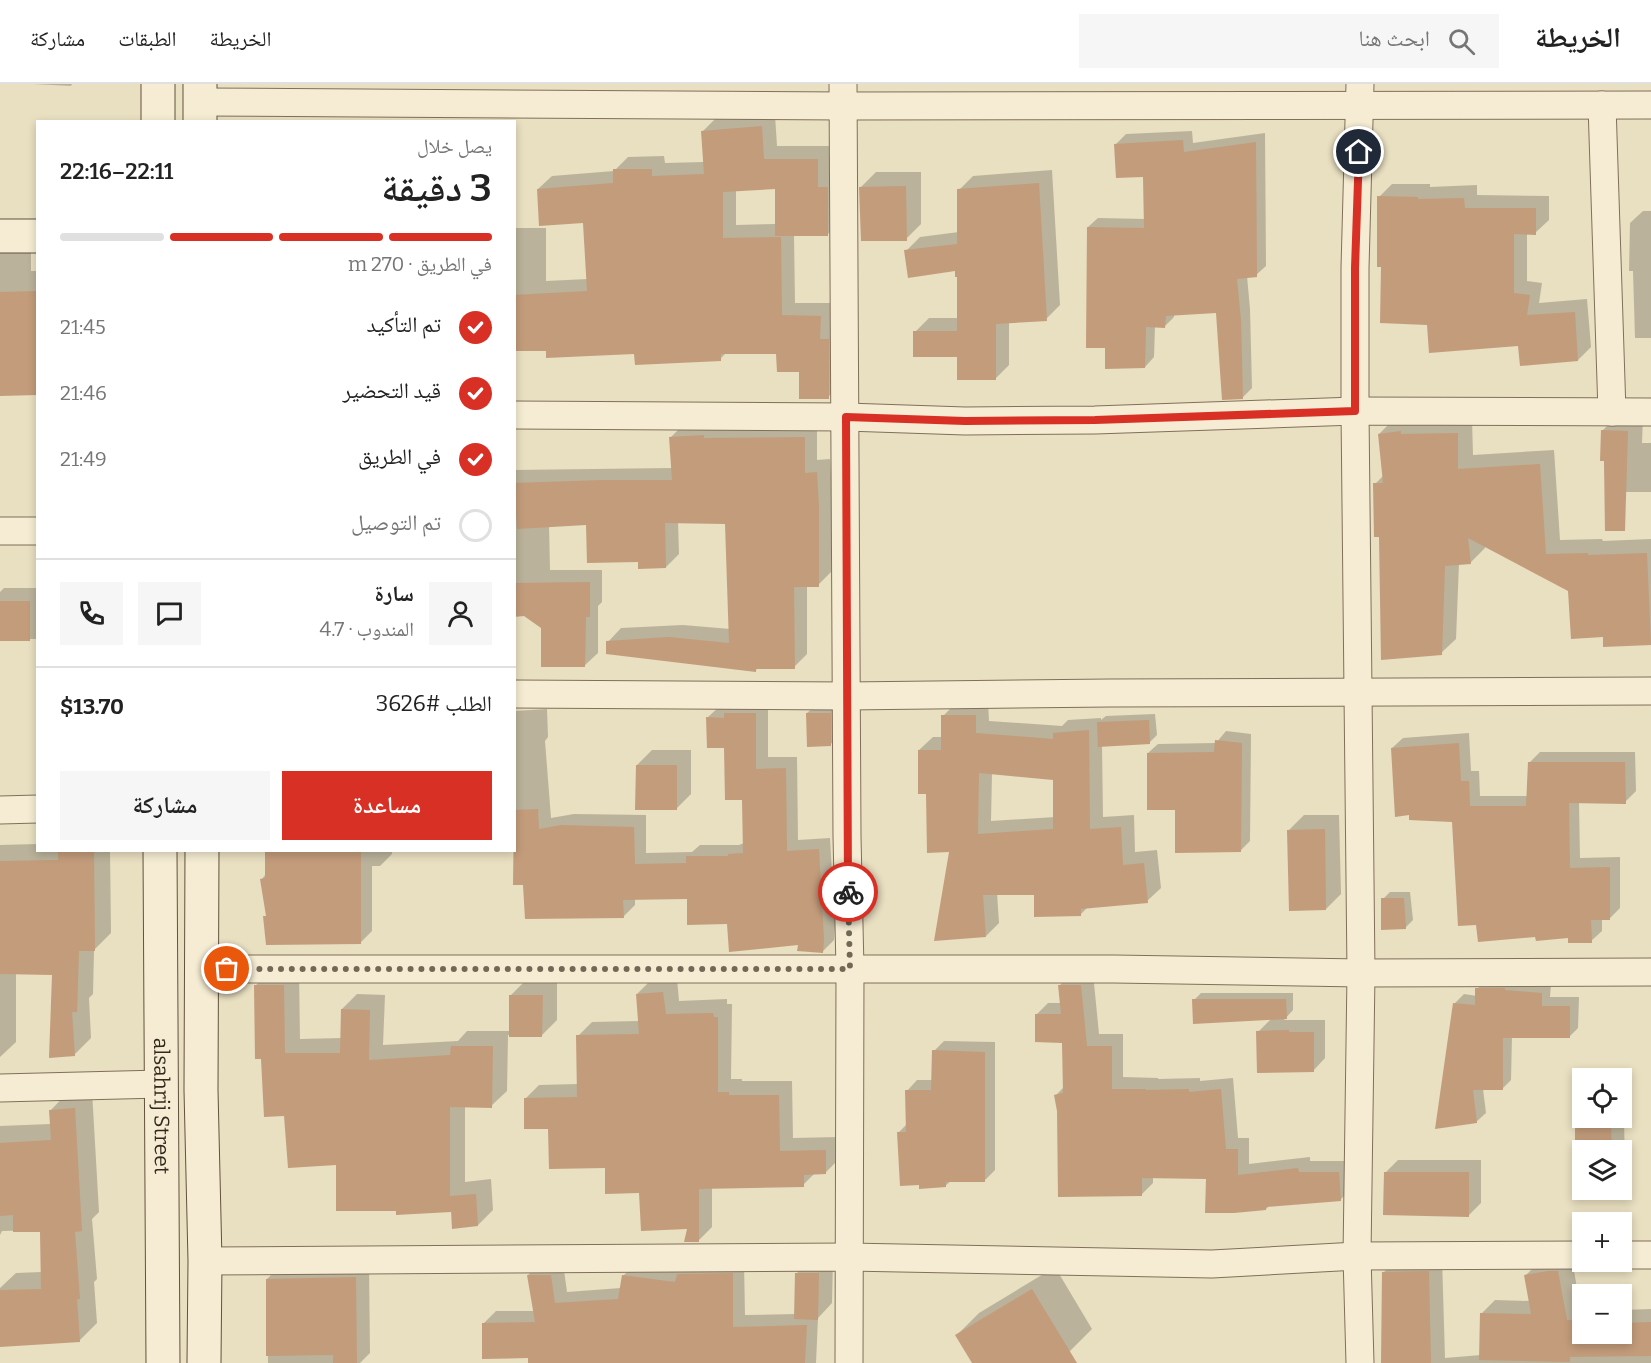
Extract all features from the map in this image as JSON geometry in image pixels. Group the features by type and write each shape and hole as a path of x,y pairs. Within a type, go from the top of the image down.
{"main road":[{"path":"158,84 158,120"},
{"path":"0,236 36,236"},
{"name":"alsahrij Street","path":"160,852 163,1363"},
{"path":"202,852 201,1090 206,1261 204,1363"}],"street":[{"path":"844,95 847,836 850,969 849,1363"},
{"path":"200,103 844,95 1360,95 1651,105"},
{"path":"1360,95 1355,268 1361,974 1357,1256 1360,1363"},
{"path":"1602,105 1612,412"},
{"path":"516,415 846,417 965,421 1095,420 1355,411 1651,412"},
{"path":"0,531 36,531"},
{"path":"516,694 847,696 1651,692"},
{"path":"0,810 36,809"},
{"path":"203,969 1114,969 1361,974 1651,972"},
{"path":"0,1088 161,1084"},
{"path":"206,1261 848,1257 1212,1264 1357,1256 1572,1255"},
{"path":"1632,1255 1651,1255"}],"building":[{"path":"762,126 764,159 818,159 818,187 828,187 828,236 775,236 775,189 723,192 723,238 781,237 782,315 821,316 820,339 829,339 829,399 799,399 799,372 777,372 776,354 721,354 721,361 635,365 634,354 546,358 546,351 516,351 516,295 587,291 583,223 539,226 537,189 613,183 613,169 652,169 652,176 704,174 701,131"},
{"path":"1183,140 1184,152 1256,142 1257,277 1237,279 1241,320 1243,399 1222,400 1216,313 1166,316 1165,328 1146,327 1145,368 1105,369 1105,348 1086,348 1087,227 1144,228 1143,177 1116,178 1114,144"},
{"path":"1039,183 1047,321 996,324 996,380 957,380 957,357 913,357 913,331 957,331 957,277 955,277 955,271 908,278 904,250 957,244 957,189"},
{"path":"906,186 907,241 861,241 859,187"},
{"path":"1377,196 1418,197 1418,199 1464,198 1465,208 1536,208 1536,235 1514,234 1514,293 1530,295 1527,315 1575,312 1578,361 1520,366 1518,346 1429,353 1427,325 1380,323 1381,267 1377,267"},
{"path":"36,291 36,395 0,396 0,292"},
{"path":"1601,430 1628,431 1625,531 1605,531 1604,461 1600,461"},
{"path":"1401,431 1401,434 1458,433 1458,469 1540,464 1546,554 1647,553 1651,645 1603,647 1603,637 1571,639 1568,591 1468,538 1471,564 1445,566 1442,655 1381,660 1379,537 1374,537 1373,483 1383,483 1378,434"},
{"path":"704,435 704,438 805,437 805,473 817,472 819,587 794,587 795,669 756,669 756,672 606,654 606,641 669,637 729,643 725,524 665,523 666,568 638,569 638,562 587,563 586,525 517,529 516,483 672,480 669,437"},
{"path":"590,582 590,617 586,617 585,667 541,667 541,628 524,616 516,617 516,583"},
{"path":"0,601 30,601 30,641 0,641"},
{"path":"724,713 756,713 756,769 786,768 787,851 819,849 823,953 797,951 798,945 729,952 727,924 687,925 687,899 623,900 624,918 525,919 523,885 513,885 516,810 538,809 539,829 561,825 634,827 635,864 686,863 686,856 728,856 728,854 743,853 742,800 725,800 724,748 707,748 706,717 724,718"},
{"path":"806,713 831,713 831,746 807,747"},
{"path":"941,715 976,715 976,733 1053,739 1053,733 1089,730 1090,829 1121,827 1123,865 1144,863 1148,903 1081,909 1081,916 1034,917 1034,895 983,895 986,937 934,941 949,852 927,853 926,794 918,794 918,750 941,750","holes":["979,773 1053,780 1053,829 978,834"]},
{"path":"1149,720 1150,744 1098,747 1097,722"},
{"path":"1215,740 1242,743 1241,852 1175,853 1175,810 1147,810 1147,753 1214,752"},
{"path":"1459,743 1461,781 1469,781 1470,806 1526,806 1528,762 1625,762 1626,804 1569,803 1570,868 1610,867 1610,920 1591,920 1592,943 1568,943 1568,938 1536,941 1535,937 1478,942 1476,925 1458,926 1452,822 1409,820 1409,815 1395,817 1391,748"},
{"path":"636,765 677,765 677,810 635,810"},
{"path":"1325,829 1326,910 1289,911 1287,830"},
{"path":"58,852 94,852 95,951 79,951 77,1012 72,1012 75,1056 49,1058 52,975 0,974 0,861 58,860"},
{"path":"265,852 361,852 361,944 266,945 263,916 266,916 260,879 265,878"},
{"path":"1381,898 1404,898 1406,929 1381,930"},
{"path":"254,985 284,985 285,1053 340,1053 341,1009 370,1010 369,1060 450,1055 451,1046 493,1046 492,1108 450,1107 450,1196 476,1194 478,1226 452,1229 451,1210 451,1212 396,1215 396,1211 336,1211 336,1165 288,1168 284,1116 264,1117 261,1059 255,1059"},
{"path":"1058,985 1081,985 1087,1046 1112,1046 1112,1089 1189,1089 1189,1092 1221,1089 1226,1149 1238,1149 1238,1175 1298,1168 1299,1172 1339,1172 1341,1201 1266,1207 1266,1210 1234,1213 1205,1213 1206,1179 1142,1178 1142,1196 1058,1197 1057,1111 1054,1095 1063,1093 1062,1043 1035,1042 1035,1014 1061,1014"},
{"path":"1475,988 1505,988 1505,990 1542,993 1542,1006 1570,1006 1570,1038 1503,1038 1503,1090 1473,1090 1477,1123 1435,1129 1453,1003 1475,1005"},
{"path":"663,992 666,1014 713,1013 714,1017 718,1017 718,1092 729,1092 729,1095 779,1095 780,1151 826,1150 826,1174 804,1175 804,1187 699,1189 699,1242 684,1242 687,1229 641,1231 639,1193 605,1194 605,1168 549,1169 548,1129 524,1129 524,1098 577,1097 576,1035 639,1034 636,994"},
{"path":"509,995 543,995 542,1037 509,1037"},
{"path":"1192,999 1286,999 1287,1019 1193,1024"},
{"path":"1289,1030 1289,1032 1314,1032 1314,1072 1257,1073 1256,1031"},
{"path":"932,1050 985,1052 985,1182 946,1182 946,1187 919,1189 919,1185 900,1186 897,1132 906,1132 905,1090 931,1090"},
{"path":"75,1108 82,1231 75,1232 80,1299 77,1299 80,1342 0,1347 0,1290 41,1289 40,1232 13,1232 13,1215 0,1216 0,1143 51,1140 49,1110"},
{"path":"1575,1128 1611,1128 1612,1140 1575,1140"},
{"path":"1384,1172 1469,1172 1469,1217 1383,1215"},
{"path":"1429,1271 1431,1363 1381,1363 1382,1272"},
{"path":"1558,1271 1567,1320 1572,1320 1572,1344 1632,1344 1632,1323 1651,1322 1651,1356 1570,1357 1570,1362 1479,1360 1480,1313 1531,1314 1524,1275"},
{"path":"733,1273 733,1327 807,1325 805,1363 528,1363 528,1358 482,1359 482,1323 535,1322 527,1275 551,1275 555,1303 618,1299 622,1275 675,1282 677,1274"},
{"path":"795,1273 819,1273 818,1320 794,1319"},
{"path":"356,1277 357,1363 333,1363 333,1355 266,1356 266,1279"},
{"path":"1032,1289 1077,1363 972,1363 955,1335"}],"way so far":[{"path":"227,969 850,969 848,892"}],"route":[{"path":"848,892 846,417 965,421 1095,420 1355,411 1355,268 1359,152"}]}
